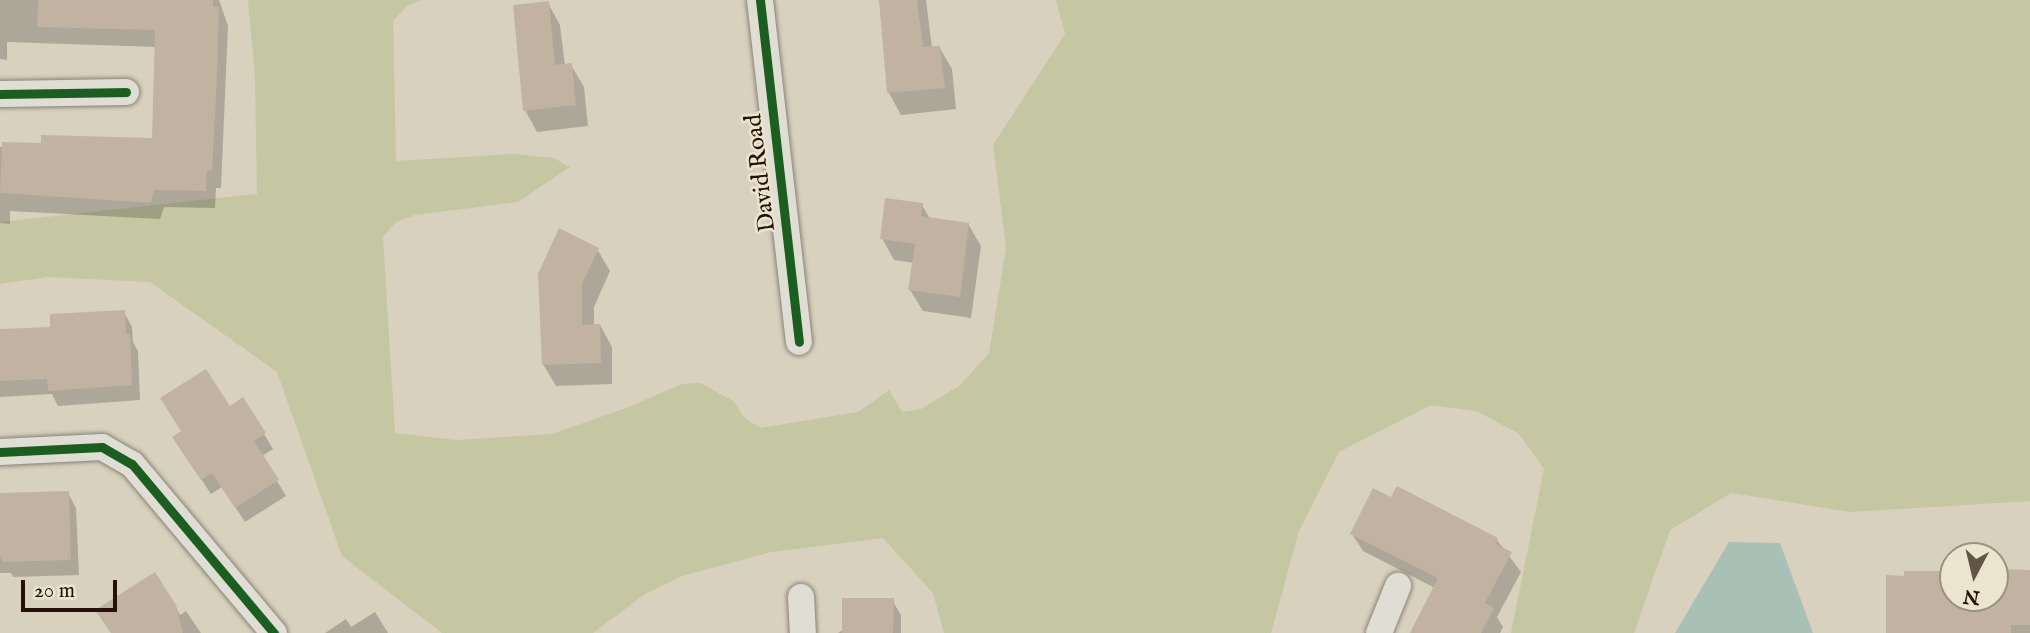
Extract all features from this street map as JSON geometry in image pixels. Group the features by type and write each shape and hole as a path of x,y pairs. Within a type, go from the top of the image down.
{"street":[{"name":"David Road","path":"760,0 799,342"},
{"path":"0,94 126,92"},
{"path":"0,452 102,447 132,464 274,633"},
{"path":"1379,633 1398,586"},
{"path":"801,597 803,633"}],"green space":[{"path":"248,0 421,0 407,6 393,21 396,161 514,154 554,158 570,167 518,202 415,215 396,222 383,237 395,433 456,440 552,434 626,408 682,384 700,383 733,401 744,417 760,428 858,412 889,390 902,412 921,409 959,386 989,353 1006,248 993,145 1065,34 1056,0 2030,0 2030,501 1851,512 1731,493 1670,530 1634,633 1511,633 1544,469 1518,433 1476,411 1431,405 1339,452 1299,531 1271,633 944,633 933,593 883,538 771,552 682,576 645,594 593,633 442,633 342,556 277,372 150,282 48,277 0,284 0,222 257,194 255,78"}],"shaded area":[{"path":"1729,542 1780,543 1813,633 1675,633"}],"building":[{"path":"38,0 213,0 213,7 219,7 217,77 212,171 207,171 206,191 154,190 151,203 0,193 2,142 41,143 41,135 152,138 155,30 37,27"},
{"path":"879,0 917,0 923,47 940,46 945,88 887,93"},
{"path":"549,1 555,65 572,63 576,105 523,111 513,5"},
{"path":"885,198 923,203 921,216 969,223 960,297 908,290 915,244 880,239"},
{"path":"559,228 599,248 582,284 582,325 600,324 601,363 542,365 538,274"},
{"path":"125,310 126,334 130,334 132,385 48,391 47,379 0,381 0,329 50,327 50,314"},
{"path":"206,369 230,406 243,397 266,433 254,441 279,480 235,508 212,473 201,480 172,437 181,431 160,398"},
{"path":"1397,486 1498,538 1496,544 1512,552 1485,603 1494,608 1481,633 1410,633 1438,578 1350,534 1373,488 1391,497"},
{"path":"69,491 71,560 3,562 0,557 0,493"},
{"path":"2009,569 2030,570 2030,625 2011,625 2011,633 1886,633 1886,575 1904,576 1904,571 1939,571 1939,612 2009,612"},
{"path":"155,572 176,605 183,633 111,633 95,610"},
{"path":"842,598 894,598 893,633 842,633"}],"cycle path":[{"path":"760,0 799,342"},
{"path":"0,94 126,92"},
{"path":"0,452 102,447 132,464 274,633"}]}
